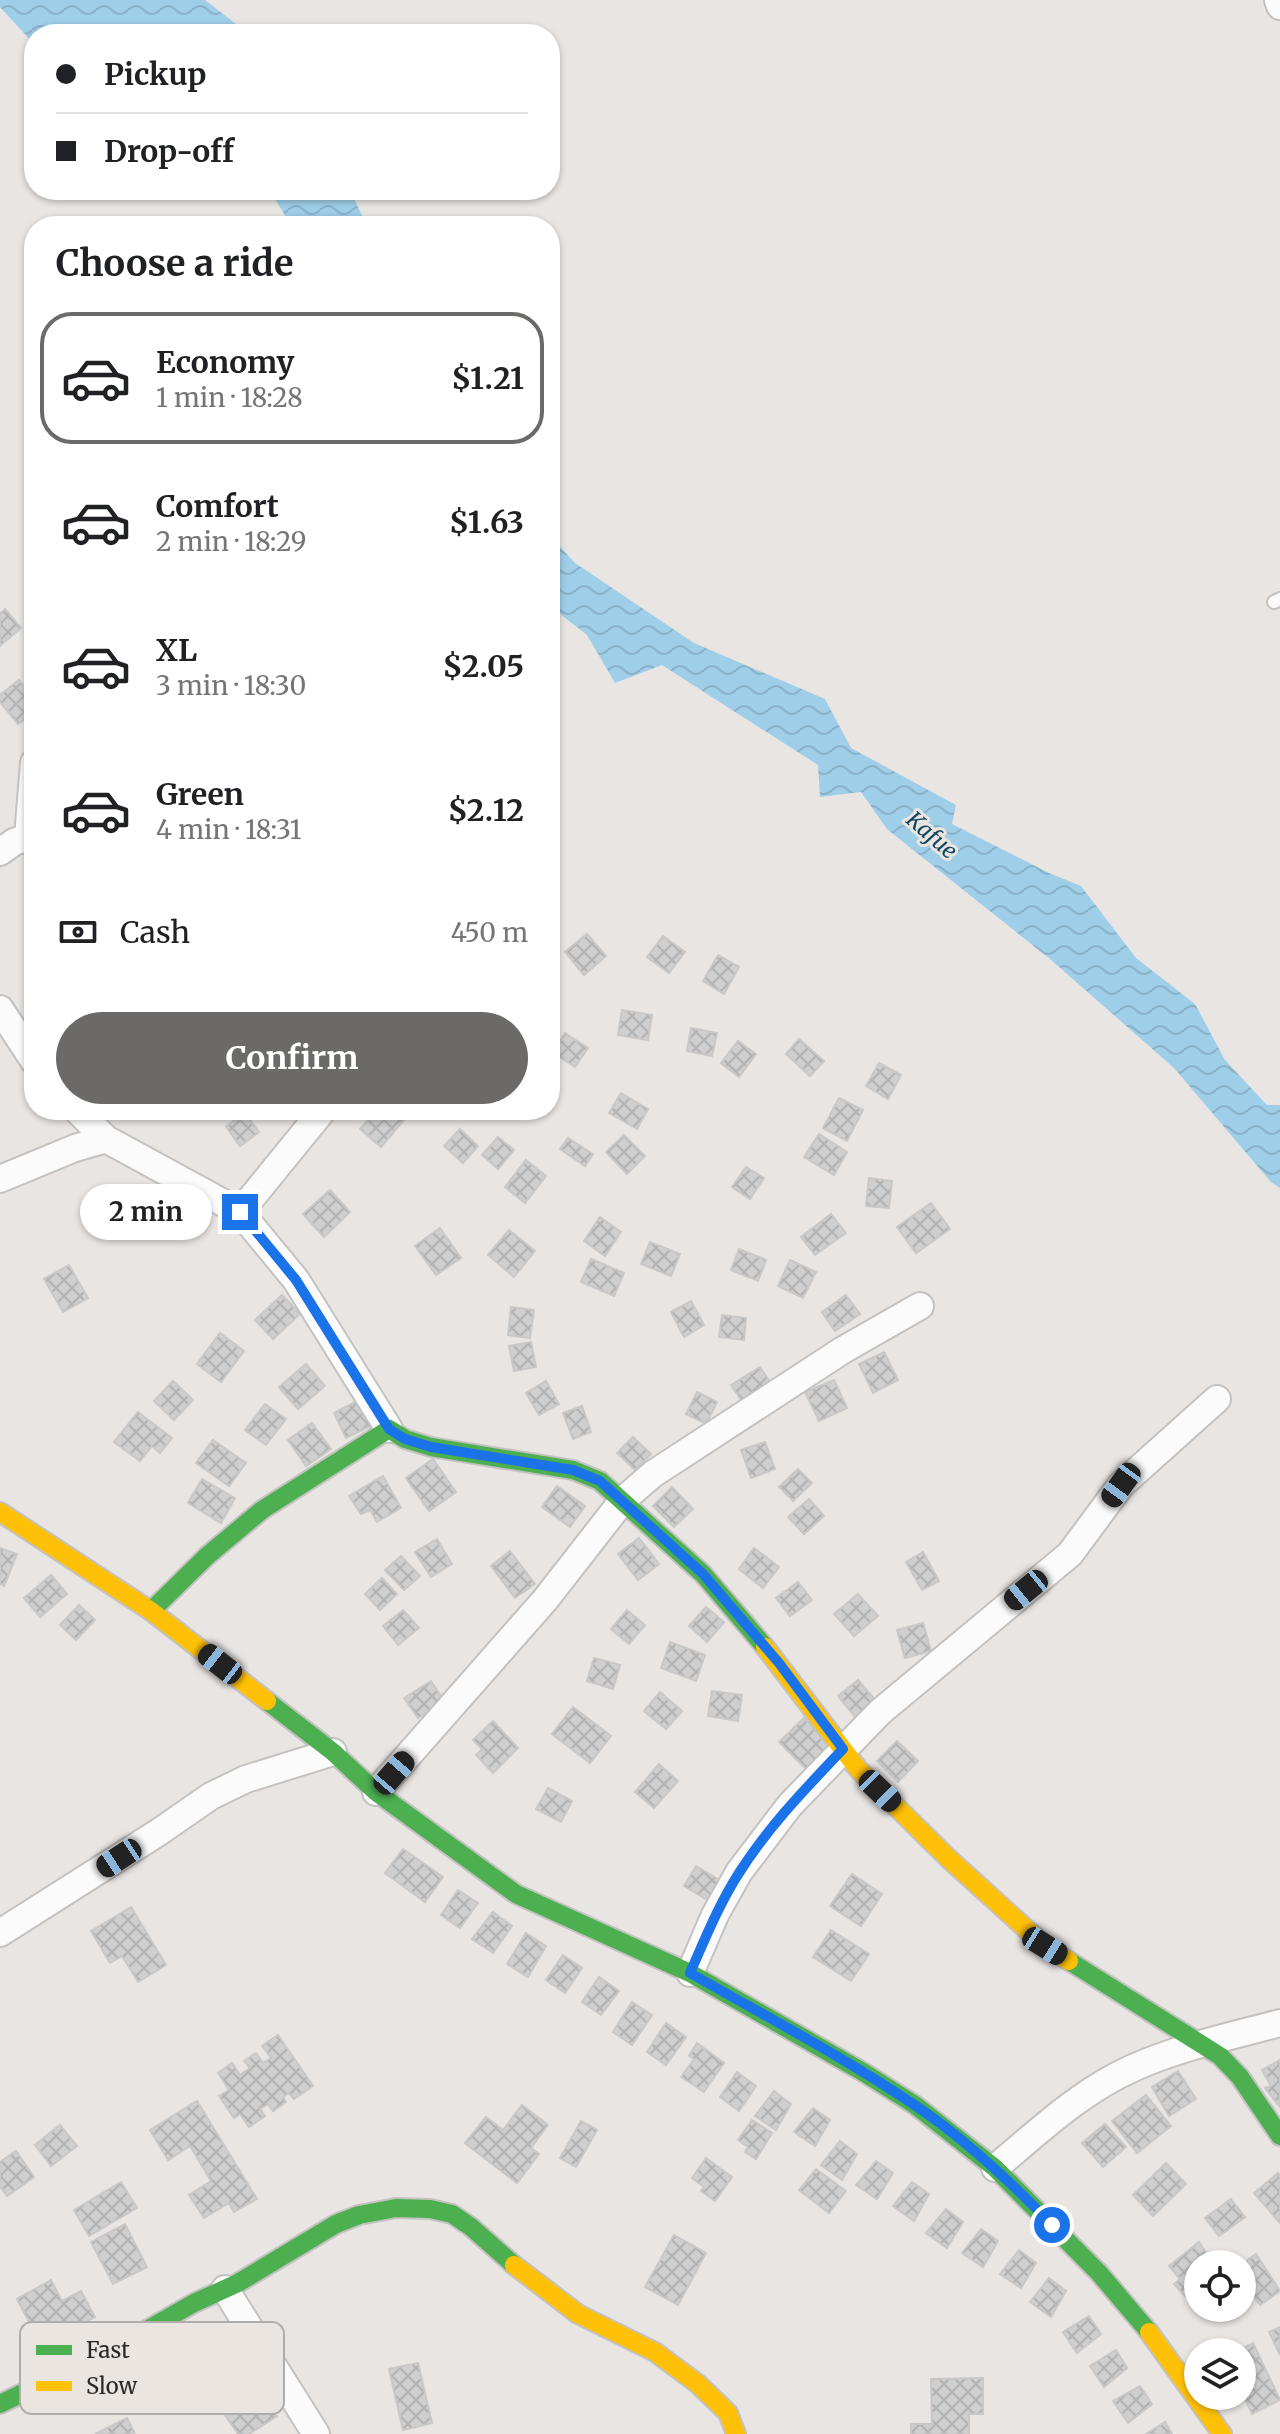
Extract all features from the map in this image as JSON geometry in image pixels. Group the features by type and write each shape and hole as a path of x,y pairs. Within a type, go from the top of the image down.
{"street":[{"path":"1278,0 1280,6"},
{"path":"0,852 14,842 24,840"},
{"path":"0,1009 24,1046"},
{"path":"87,1120 106,1139 240,1212 296,1280 389,1429 405,1439 431,1447 573,1470 600,1481 623,1500 703,1574 779,1663 858,1769 948,1858 1045,1946 1220,2056 1240,2077 1280,2136"},
{"path":"240,1212 315,1120"},
{"path":"0,1179 75,1148 106,1139"},
{"path":"376,1792 545,1600 623,1500 653,1474 843,1350 920,1306"},
{"path":"690,1973 715,1915 739,1872 790,1805 880,1712 1070,1554 1121,1485 1217,1399"},
{"path":"151,1611 207,1556 262,1510 389,1429"},
{"path":"0,1512 151,1611 333,1752 376,1792 516,1894 690,1973 915,2105 995,2168 1126,2303 1222,2434"},
{"path":"0,1933 211,1796 246,1779 333,1752"},
{"path":"995,2168 1088,2093 1133,2068 1200,2044 1280,2023"},
{"path":"161,2322 225,2289 336,2224 359,2215 396,2208 430,2209 452,2214 471,2227 517,2268 578,2314 655,2352 728,2413 736,2434"},
{"path":"225,2289 246,2322"},
{"path":"284,2383 316,2434"},
{"path":"0,2404 20,2394"}],"water":[{"path":"0,0 205,0 236,24 24,24 24,33 0,7"},
{"path":"276,200 355,200 362,216 285,216"},
{"name":"Kafue","path":"560,547 575,563 694,643 825,699 851,748 956,805 952,824 1081,886 1136,958 1195,1004 1225,1060 1267,1105 1280,1105 1280,1188 1271,1182 1174,1068 1050,959 887,829 861,792 820,797 818,765 662,665 615,683 587,635 560,614"}],"building":[{"path":"5,609 21,628 0,646 0,614"},
{"path":"19,680 24,686 24,720 18,724 0,702 0,695"},
{"path":"587,934 606,956 584,975 565,952"},
{"path":"663,936 685,952 669,973 647,957"},
{"path":"718,955 739,967 724,994 703,981"},
{"path":"622,1010 652,1015 648,1040 618,1035"},
{"path":"691,1028 717,1033 712,1056 687,1051"},
{"path":"565,1033 588,1048 575,1067 560,1057 560,1041"},
{"path":"799,1039 824,1061 810,1076 786,1054"},
{"path":"738,1041 756,1054 739,1077 721,1063"},
{"path":"879,1063 901,1075 888,1099 866,1086"},
{"path":"621,1093 648,1109 637,1129 609,1113"},
{"path":"839,1098 863,1110 847,1141 823,1128"},
{"path":"234,1120 250,1120 259,1132 240,1146 226,1127"},
{"path":"368,1120 404,1120 381,1147 360,1129"},
{"path":"460,1129 478,1146 463,1163 444,1146"},
{"path":"819,1134 847,1152 834,1175 804,1157"},
{"path":"624,1135 645,1156 627,1174 606,1152"},
{"path":"498,1137 514,1150 498,1169 482,1155"},
{"path":"568,1138 593,1154 585,1166 560,1149"},
{"path":"526,1160 546,1176 525,1203 505,1187"},
{"path":"746,1167 764,1178 750,1199 732,1187"},
{"path":"869,1178 892,1181 889,1208 866,1206"},
{"path":"120,1188 140,1206 116,1232 96,1215"},
{"path":"330,1190 350,1212 324,1237 303,1214"},
{"path":"931,1203 950,1229 916,1253 897,1227"},
{"path":"831,1214 846,1233 815,1255 801,1237"},
{"path":"600,1217 621,1232 605,1256 584,1241"},
{"path":"440,1228 461,1258 436,1275 415,1246"},
{"path":"509,1230 535,1251 514,1277 488,1255"},
{"path":"650,1242 680,1254 671,1276 641,1264"},
{"path":"739,1249 766,1260 758,1281 731,1270"},
{"path":"591,1259 624,1273 614,1296 581,1282"},
{"path":"790,1260 816,1272 803,1298 778,1286"},
{"path":"69,1265 88,1298 63,1312 44,1279"},
{"path":"282,1295 300,1314 273,1339 255,1320"},
{"path":"846,1295 860,1314 835,1331 822,1312"},
{"path":"691,1301 704,1325 684,1337 671,1312"},
{"path":"511,1307 534,1310 530,1338 508,1335"},
{"path":"722,1315 746,1318 744,1340 719,1337"},
{"path":"220,1333 244,1351 221,1382 197,1364"},
{"path":"531,1342 536,1367 514,1371 509,1346"},
{"path":"884,1352 898,1380 873,1393 859,1364"},
{"path":"306,1364 325,1386 298,1409 279,1387"},
{"path":"760,1367 774,1388 745,1406 731,1385"},
{"path":"834,1380 847,1408 819,1421 805,1392"},
{"path":"173,1381 193,1400 174,1420 154,1401"},
{"path":"546,1381 559,1404 539,1415 526,1393"},
{"path":"697,1392 717,1402 706,1424 686,1414"},
{"path":"359,1400 371,1426 346,1438 334,1413"},
{"path":"265,1404 286,1419 266,1445 245,1430"},
{"path":"582,1406 591,1432 573,1439 563,1413"},
{"path":"138,1412 172,1438 160,1453 152,1446 140,1461 114,1442"},
{"path":"312,1423 331,1449 306,1466 288,1440"},
{"path":"633,1437 651,1454 635,1470 617,1453"},
{"path":"213,1440 246,1463 229,1486 196,1463"},
{"path":"765,1442 775,1469 751,1478 741,1450"},
{"path":"433,1459 456,1492 429,1511 406,1478"},
{"path":"798,1469 812,1483 793,1501 779,1487"},
{"path":"383,1476 401,1508 377,1522 370,1510 361,1514 349,1496"},
{"path":"202,1479 235,1498 221,1523 188,1503"},
{"path":"557,1486 585,1506 570,1527 542,1507"},
{"path":"672,1487 693,1509 674,1527 653,1506"},
{"path":"809,1499 824,1516 804,1534 788,1517"},
{"path":"639,1538 659,1564 638,1580 618,1554"},
{"path":"437,1539 452,1564 431,1577 415,1552"},
{"path":"0,1548 17,1554 4,1586 0,1584"},
{"path":"754,1548 779,1567 763,1588 739,1569"},
{"path":"510,1551 535,1584 515,1598 491,1566"},
{"path":"923,1552 939,1581 922,1590 906,1562"},
{"path":"401,1556 420,1576 404,1590 385,1570"},
{"path":"51,1575 67,1594 40,1617 24,1598"},
{"path":"382,1578 397,1594 380,1610 365,1594"},
{"path":"798,1582 812,1600 790,1616 776,1598"},
{"path":"858,1594 878,1616 854,1636 834,1614"},
{"path":"79,1605 95,1620 76,1640 60,1625"},
{"path":"706,1607 724,1622 707,1642 689,1626"},
{"path":"403,1610 419,1628 398,1645 383,1626"},
{"path":"627,1610 645,1625 629,1644 611,1629"},
{"path":"923,1623 931,1651 905,1658 897,1630"},
{"path":"670,1642 705,1655 696,1681 661,1668"},
{"path":"594,1658 620,1665 613,1689 587,1681"},
{"path":"858,1680 876,1701 856,1718 838,1696"},
{"path":"431,1681 444,1701 418,1718 404,1698"},
{"path":"712,1691 742,1695 738,1721 708,1716"},
{"path":"660,1692 682,1711 666,1729 644,1711"},
{"path":"573,1707 611,1736 590,1763 552,1734"},
{"path":"804,1718 830,1746 806,1769 779,1742"},
{"path":"493,1721 518,1748 493,1773 476,1755 482,1749 473,1740"},
{"path":"897,1741 918,1761 898,1782 877,1761"},
{"path":"659,1764 678,1781 654,1808 635,1792"},
{"path":"548,1788 572,1801 561,1822 536,1809"},
{"path":"403,1849 443,1877 425,1902 385,1873"},
{"path":"696,1866 721,1881 709,1901 684,1886"},
{"path":"852,1874 882,1894 861,1926 830,1906"},
{"path":"458,1890 478,1903 460,1928 441,1915"},
{"path":"131,1907 166,1965 138,1982 122,1956 110,1963 91,1931"},
{"path":"493,1912 512,1926 493,1953 472,1939"},
{"path":"831,1930 869,1954 851,1981 813,1957"},
{"path":"526,1933 546,1946 528,1977 507,1964"},
{"path":"563,1955 582,1968 565,1993 546,1980"},
{"path":"599,1977 619,1991 601,2015 582,2002"},
{"path":"632,2002 652,2015 632,2045 613,2032"},
{"path":"666,2023 686,2037 666,2065 647,2052"},
{"path":"278,2035 313,2086 294,2099 289,2093 283,2097 286,2102 273,2111 268,2104 260,2109 265,2116 249,2127 240,2114 234,2118 219,2096 229,2090 218,2073 232,2063 240,2075 250,2068 244,2061 256,2053 263,2063 271,2058 262,2046"},
{"path":"697,2043 724,2063 704,2092 681,2077 694,2059 689,2056"},
{"path":"1280,2060 1280,2107 1265,2088 1271,2086 1262,2070"},
{"path":"1178,2071 1196,2099 1169,2116 1152,2087"},
{"path":"737,2072 756,2086 739,2111 720,2097"},
{"path":"774,2091 791,2104 776,2130 755,2116"},
{"path":"1146,2095 1171,2126 1137,2153 1112,2121"},
{"path":"197,2101 257,2199 234,2212 229,2203 204,2218 189,2195 211,2181 190,2146 168,2160 150,2130"},
{"path":"522,2105 548,2125 531,2148 539,2154 517,2183 465,2143 486,2117 503,2130"},
{"path":"813,2108 830,2120 815,2146 794,2132"},
{"path":"752,2120 772,2133 756,2159 745,2152 748,2147 738,2140"},
{"path":"581,2121 597,2130 576,2167 560,2158"},
{"path":"1105,2124 1126,2147 1103,2167 1082,2143"},
{"path":"60,2125 77,2146 51,2166 35,2145"},
{"path":"840,2141 857,2154 842,2180 821,2165"},
{"path":"16,2151 34,2177 7,2196 0,2186 0,2162"},
{"path":"706,2158 732,2177 715,2201 701,2191 704,2187 692,2178"},
{"path":"876,2161 893,2173 877,2199 856,2185"},
{"path":"1166,2163 1186,2184 1153,2216 1133,2195"},
{"path":"816,2169 846,2191 829,2213 799,2190"},
{"path":"1278,2173 1280,2176 1280,2223 1254,2193"},
{"path":"121,2182 137,2208 89,2236 74,2210"},
{"path":"912,2182 929,2194 914,2221 893,2206"},
{"path":"1231,2199 1245,2217 1219,2236 1205,2218"},
{"path":"946,2209 963,2222 947,2248 926,2233"},
{"path":"125,2224 147,2267 113,2284 91,2242"},
{"path":"981,2229 998,2241 983,2267 962,2253"},
{"path":"674,2235 706,2253 678,2305 645,2287"},
{"path":"1199,2242 1204,2250 1189,2250"},
{"path":"1019,2250 1036,2263 1021,2288 1000,2274"},
{"path":"1184,2254 1184,2295 1174,2284 1180,2279 1169,2266"},
{"path":"1256,2254 1280,2291 1260,2305 1256,2299"},
{"path":"1049,2278 1066,2291 1051,2317 1030,2302"},
{"path":"51,2280 62,2301 81,2291 95,2317 85,2322 29,2322 17,2299"},
{"path":"1089,2316 1101,2334 1077,2353 1063,2332"},
{"path":"1280,2327 1280,2355 1269,2332"},
{"path":"1256,2349 1280,2400 1252,2414 1250,2410 1256,2410"},
{"path":"1116,2350 1127,2368 1104,2387 1090,2366"},
{"path":"418,2363 432,2423 403,2430 389,2369"},
{"path":"983,2378 983,2414 969,2414 969,2434 911,2434 911,2424 932,2424 931,2379"},
{"path":"1140,2386 1152,2404 1128,2423 1113,2401"},
{"path":"224,2414 277,2416 249,2434 238,2434"},
{"path":"127,2418 135,2434 95,2434"},
{"path":"1165,2422 1172,2434 1146,2434"}],"traffic: fast":[{"path":"151,1611 207,1556 262,1510 389,1429 405,1439 431,1447 573,1470 600,1481 703,1574 765,1647"},
{"path":"267,1701 333,1752 376,1792 516,1894 690,1973 915,2105 995,2168 1099,2273 1149,2332"},
{"path":"1069,1961 1220,2056 1240,2077 1280,2136"},
{"path":"161,2322 238,2283 336,2224 359,2215 396,2208 430,2209 452,2214 514,2265"},
{"path":"0,2404 20,2394"}],"traffic: slow":[{"path":"0,1512 151,1611 267,1701"},
{"path":"765,1647 858,1769 948,1858 1045,1946 1069,1961"},
{"path":"514,2265 578,2314 655,2352 698,2384 728,2413 736,2434"},
{"path":"1149,2332 1222,2434"}],"route":[{"path":"240,1212 296,1280 389,1429 405,1439 431,1447 573,1470 600,1481 703,1574 779,1663 843,1749 790,1805 739,1872 715,1915 690,1973 915,2105 995,2168 1052,2225"}]}
